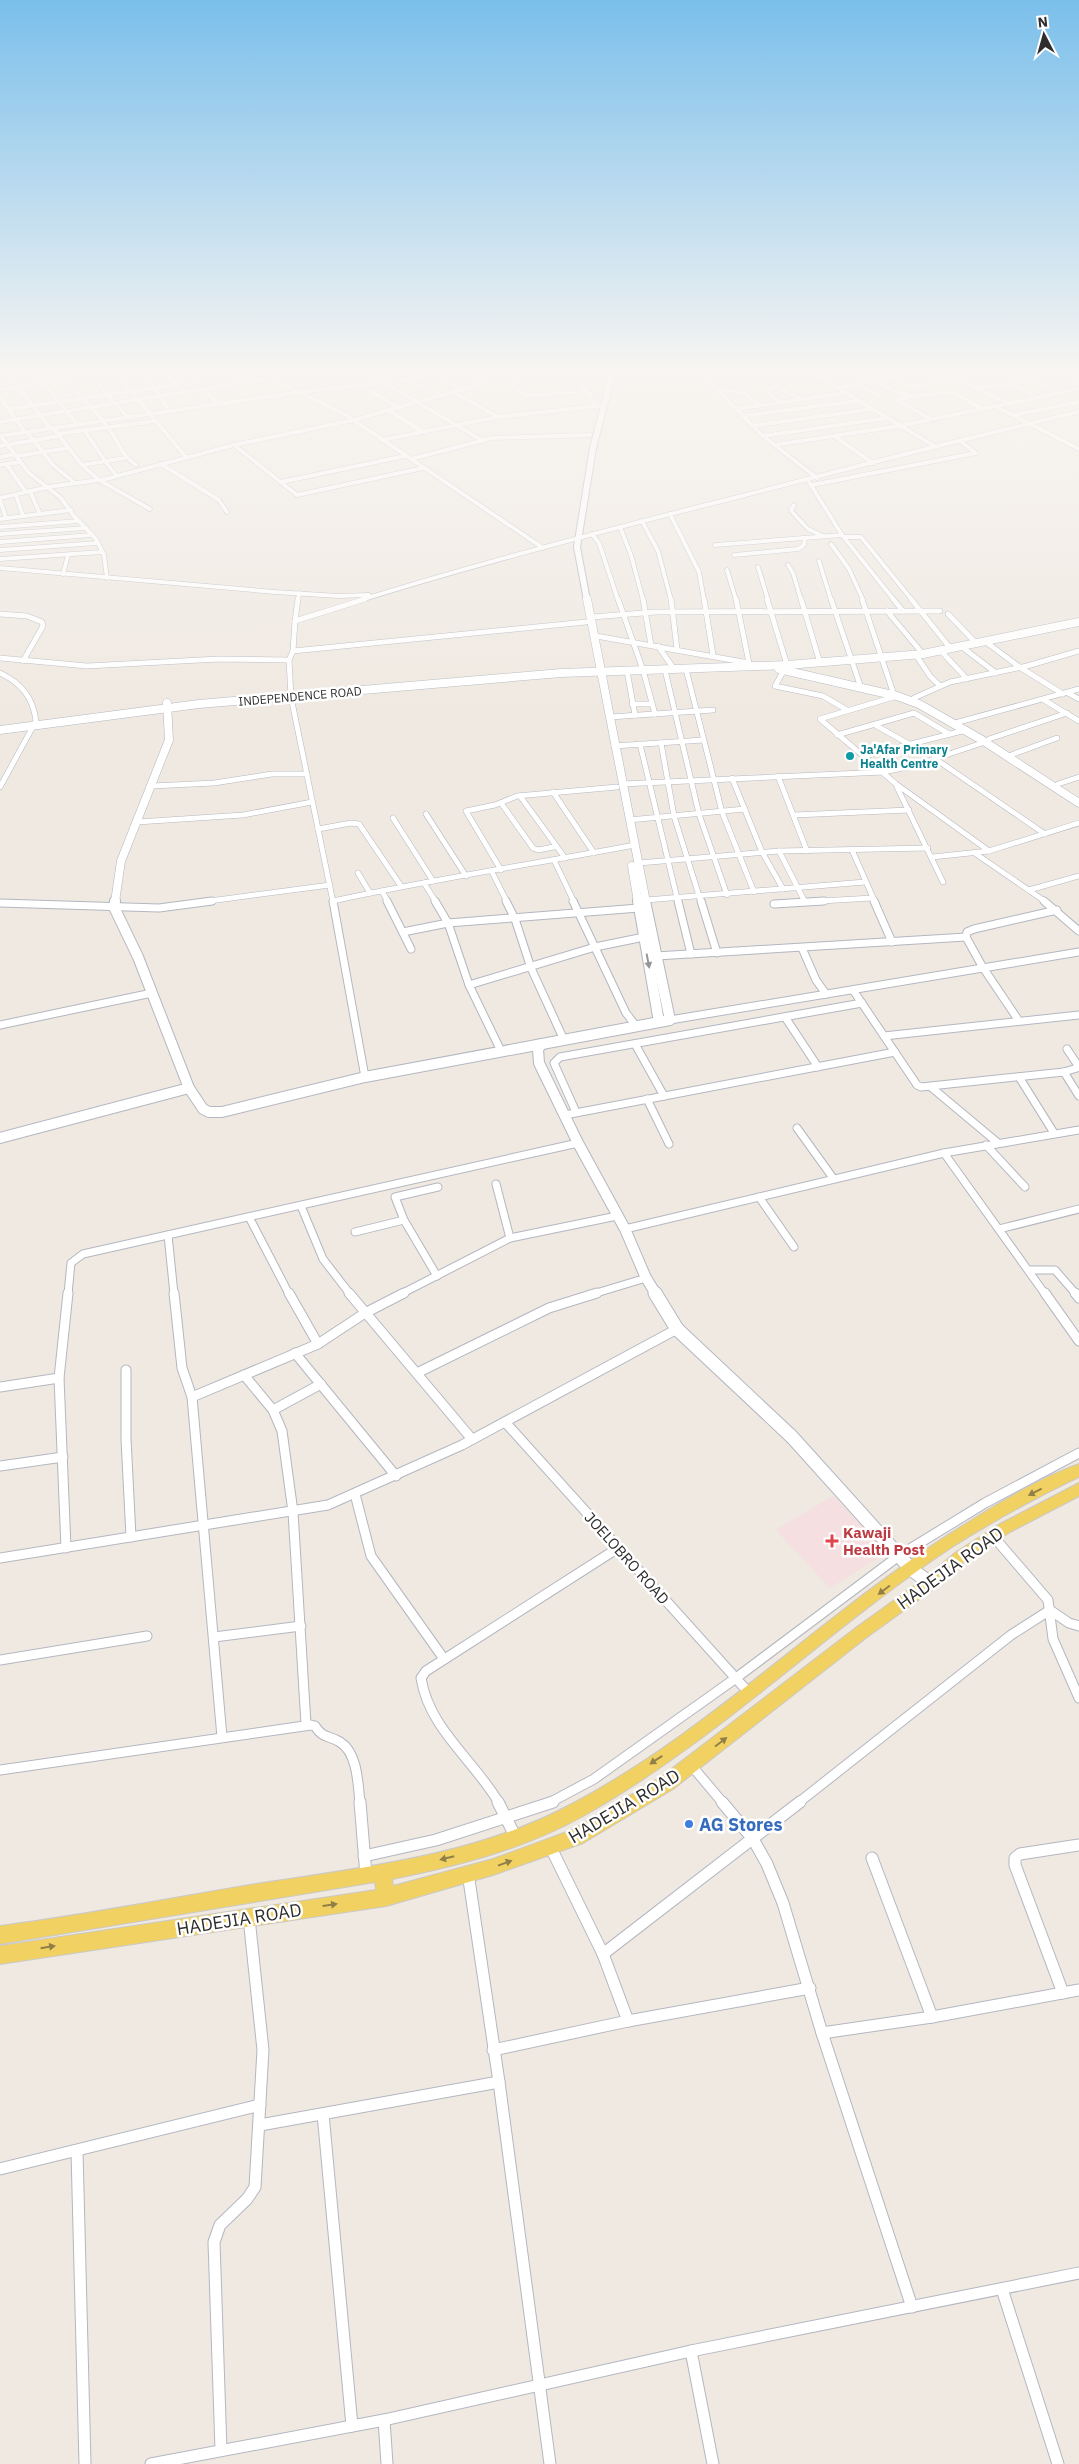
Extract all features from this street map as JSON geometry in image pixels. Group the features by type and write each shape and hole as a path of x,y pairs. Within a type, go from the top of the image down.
{"main road":[{"path":"584,484 574,539 619,785 632,846 639,863 646,900 665,1021"},
{"path":"589,619 596,636 598,671 610,717 619,785 629,820 644,937 665,1021"},
{"path":"783,667 941,651 1079,622"},
{"name":"INDEPENDENCE ROAD","path":"0,728 167,705 598,671 665,670 750,665 783,667"},
{"path":"783,667 895,694 919,704 958,723 1079,803"},
{"path":"783,667 914,698 1011,755 1079,798"},
{"path":"167,705 169,740 121,861 114,907 152,993 189,1088 203,1109 209,1112 222,1112 365,1077 665,1021"},
{"path":"542,1044 538,1049 539,1063 570,1114 578,1143 625,1228 646,1278 677,1329 792,1437 911,1569 930,1583"},
{"path":"0,1138 189,1088"},
{"name":"HADEJIA ROAD","path":"0,1935 374,1874 455,1856 515,1836 573,1812 603,1795 688,1739 750,1694 911,1569 951,1541 1079,1470"},
{"name":"HADEJIA ROAD","path":"0,1955 386,1897 493,1867 551,1848 601,1824 667,1783 870,1626 930,1583 960,1557 993,1536 1079,1489"},
{"path":"374,1874 386,1897"}],"street":[{"path":"20,482 40,514"},
{"path":"41,482 61,498 92,535 102,552 107,578"},
{"path":"6,518 0,499 48,487 83,482"},
{"path":"102,482 150,509"},
{"path":"190,482 219,500 227,512"},
{"path":"281,482 295,494 301,495 360,482"},
{"path":"444,482 543,548"},
{"path":"295,621 454,571 799,482"},
{"path":"809,482 843,536 903,611"},
{"path":"812,485 827,482"},
{"path":"16,495 23,516"},
{"path":"794,505 791,510 792,513 808,529 824,537"},
{"path":"0,519 71,510"},
{"path":"670,514 699,572 713,655"},
{"path":"0,527 79,521"},
{"path":"642,521 653,537 666,570 674,612 678,649"},
{"path":"620,527 628,544 646,613 651,645"},
{"path":"0,534 86,528"},
{"path":"592,534 599,543 625,615 655,714"},
{"path":"0,542 92,535"},
{"path":"715,546 805,538 860,536 951,649"},
{"path":"734,555 798,549 804,545 805,538"},
{"path":"0,550 97,543"},
{"path":"831,544 849,569 868,612 884,657 886,678 895,694 820,719 896,784 989,851"},
{"path":"0,559 102,552"},
{"path":"64,574 68,555"},
{"path":"42,573 46,556"},
{"path":"22,571 26,558"},
{"path":"818,561 860,685"},
{"path":"788,565 820,663"},
{"path":"758,567 772,612 783,667 775,686 823,696 847,710"},
{"path":"0,568 42,573 338,596 379,595"},
{"path":"596,636 713,655 750,665 740,612 727,570"},
{"path":"299,593 295,621 294,651 289,660 291,696 333,900 365,1077"},
{"path":"887,611 919,654 930,676 940,686"},
{"path":"294,651 646,613 940,611"},
{"path":"0,614 27,616 42,622 43,626 23,661"},
{"path":"948,614 977,644"},
{"path":"986,642 1021,668 1079,699"},
{"path":"658,646 674,669"},
{"path":"962,647 996,673"},
{"path":"941,651 967,679"},
{"path":"914,698 922,692 940,686 1021,668 1079,651"},
{"path":"0,658 87,666 219,659 289,660"},
{"path":"686,669 722,812 737,855 754,892"},
{"path":"665,670 699,814 727,895"},
{"path":"627,671 635,715"},
{"path":"0,673 13,678 30,695 35,723 0,787"},
{"path":"958,723 1079,689"},
{"path":"1044,700 1079,721"},
{"path":"632,704 652,704"},
{"path":"610,717 713,710"},
{"path":"837,735 914,713 949,734"},
{"path":"501,870 466,813 469,809 501,803 520,796 648,782 884,772 987,741 1067,713"},
{"path":"875,725 910,744"},
{"path":"864,756 966,730"},
{"path":"1011,755 1057,738"},
{"path":"614,746 703,740"},
{"path":"661,743 670,781 674,816 717,953"},
{"path":"640,744 691,954"},
{"path":"934,758 1045,834"},
{"path":"0,776 11,769"},
{"path":"152,786 214,783 260,774 290,772 307,774"},
{"path":"778,776 808,851"},
{"path":"1058,784 1079,777"},
{"path":"732,778 762,852 783,889"},
{"path":"896,784 943,882"},
{"path":"553,792 577,824 594,853"},
{"path":"520,796 554,847 564,858"},
{"path":"137,822 243,815 312,802"},
{"path":"501,803 533,848 538,850 554,847"},
{"path":"629,820 745,809"},
{"path":"794,815 909,810"},
{"path":"426,814 466,876"},
{"path":"393,818 434,881"},
{"path":"318,828 351,822 360,824 401,886"},
{"path":"932,857 976,854 989,851 1079,823"},
{"path":"333,900 401,886 492,872 632,846"},
{"path":"639,863 762,852 928,848"},
{"path":"852,850 892,942"},
{"path":"779,852 805,902"},
{"path":"976,854 1057,910 1079,931"},
{"path":"554,860 626,1013 636,1026"},
{"path":"492,872 515,919 531,968 564,1040"},
{"path":"358,873 370,893"},
{"path":"1029,890 1079,876"},
{"path":"646,900 727,895 865,882"},
{"path":"424,883 448,923 469,985 500,1051"},
{"path":"0,903 138,908 181,906 330,885"},
{"path":"382,890 411,949"},
{"path":"774,904 872,898"},
{"path":"402,932 448,923 639,908"},
{"path":"966,937 968,932 974,929 1057,910"},
{"path":"469,985 595,948 644,937"},
{"path":"656,956 966,937"},
{"path":"966,937 982,966 1019,1021"},
{"path":"802,948 816,980 826,994"},
{"path":"665,1021 853,990 982,966 1079,952"},
{"path":"853,990 917,1085 931,1086 1064,1072 1077,1068 1077,1064 1067,1049"},
{"path":"0,1025 152,993"},
{"path":"862,1003 635,1044 556,1060 554,1063 570,1114 895,1052"},
{"path":"884,1036 1079,1015"},
{"path":"784,1017 818,1067"},
{"path":"635,1044 664,1096"},
{"path":"1064,1072 1077,1088 1079,1096"},
{"path":"1019,1077 1054,1133"},
{"path":"931,1086 998,1143"},
{"path":"647,1099 669,1144"},
{"path":"797,1128 833,1178"},
{"path":"625,1228 944,1153 1079,1130"},
{"path":"66,1548 59,1378 71,1263 83,1254 578,1143"},
{"path":"986,1145 1024,1187"},
{"path":"944,1153 1079,1341"},
{"path":"496,1184 510,1238"},
{"path":"437,1276 404,1220 395,1197 438,1186"},
{"path":"759,1197 794,1247"},
{"path":"300,1206 323,1259 365,1313 471,1438"},
{"path":"999,1229 1079,1209"},
{"path":"192,1397 318,1344 365,1313 510,1238 617,1216"},
{"path":"249,1217 272,1264 318,1344"},
{"path":"355,1232 404,1220"},
{"path":"168,1235 182,1368 192,1397 222,1737"},
{"path":"1029,1270 1055,1270 1079,1298"},
{"path":"417,1373 549,1308 646,1278"},
{"path":"0,1558 328,1505 396,1476 505,1422 677,1329"},
{"path":"295,1353 396,1476"},
{"path":"126,1370 126,1439 131,1537"},
{"path":"244,1375 273,1410 282,1432 293,1512 306,1724"},
{"path":"0,1387 59,1378"},
{"path":"273,1410 321,1384"},
{"name":"JOELOBRO ROAD","path":"505,1422 750,1694"},
{"path":"364,1856 436,1840 506,1819 552,1802 594,1778 736,1678 900,1556 985,1503 1079,1453"},
{"path":"0,1466 63,1457"},
{"path":"355,1494 366,1547 386,1580 444,1659"},
{"path":"993,1536 1041,1589 1048,1600 1054,1639 1079,1698"},
{"path":"515,1836 485,1782 461,1754 427,1704 421,1690 420,1678 426,1671 444,1659 618,1548"},
{"path":"1050,1610 1069,1623 1079,1626"},
{"path":"603,1954 753,1839 1011,1635 1050,1610"},
{"path":"214,1637 301,1626"},
{"path":"0,1660 148,1636"},
{"path":"0,1770 306,1724 315,1726 323,1736 336,1739 348,1749 357,1785 364,1856 374,1874"},
{"path":"691,1765 753,1839 767,1864 783,1903 822,2033 912,2306"},
{"path":"1063,1993 1015,1865 1015,1858 1020,1854 1079,1844"},
{"path":"551,1848 603,1954 628,2021"},
{"path":"872,1858 932,2017"},
{"path":"468,1873 499,2082 550,2464"},
{"path":"221,2450 214,2242 220,2225 234,2209 247,2199 254,2187 260,2125 262,2050 249,1918"},
{"path":"494,2050 628,2021 810,1988"},
{"path":"822,2033 932,2017 1079,1990"},
{"path":"260,2125 499,2082"},
{"path":"0,2169 260,2105"},
{"path":"324,2114 352,2426"},
{"path":"77,2151 85,2464"},
{"path":"151,2464 384,2420 691,2351 1079,2273"},
{"path":"1002,2289 1058,2464"},
{"path":"691,2351 713,2464"},
{"path":"384,2420 387,2464"}],"shaded area":[{"name":"Kawaji Health Post","path":"833,1496 888,1552 830,1588 776,1530"}],"place":[{"name":"Ja'Afar Primary Health Centre","path":"850,756"},
{"name":"Kawaji Health Post","path":"832,1541"},
{"name":"AG Stores","path":"689,1824"}]}
